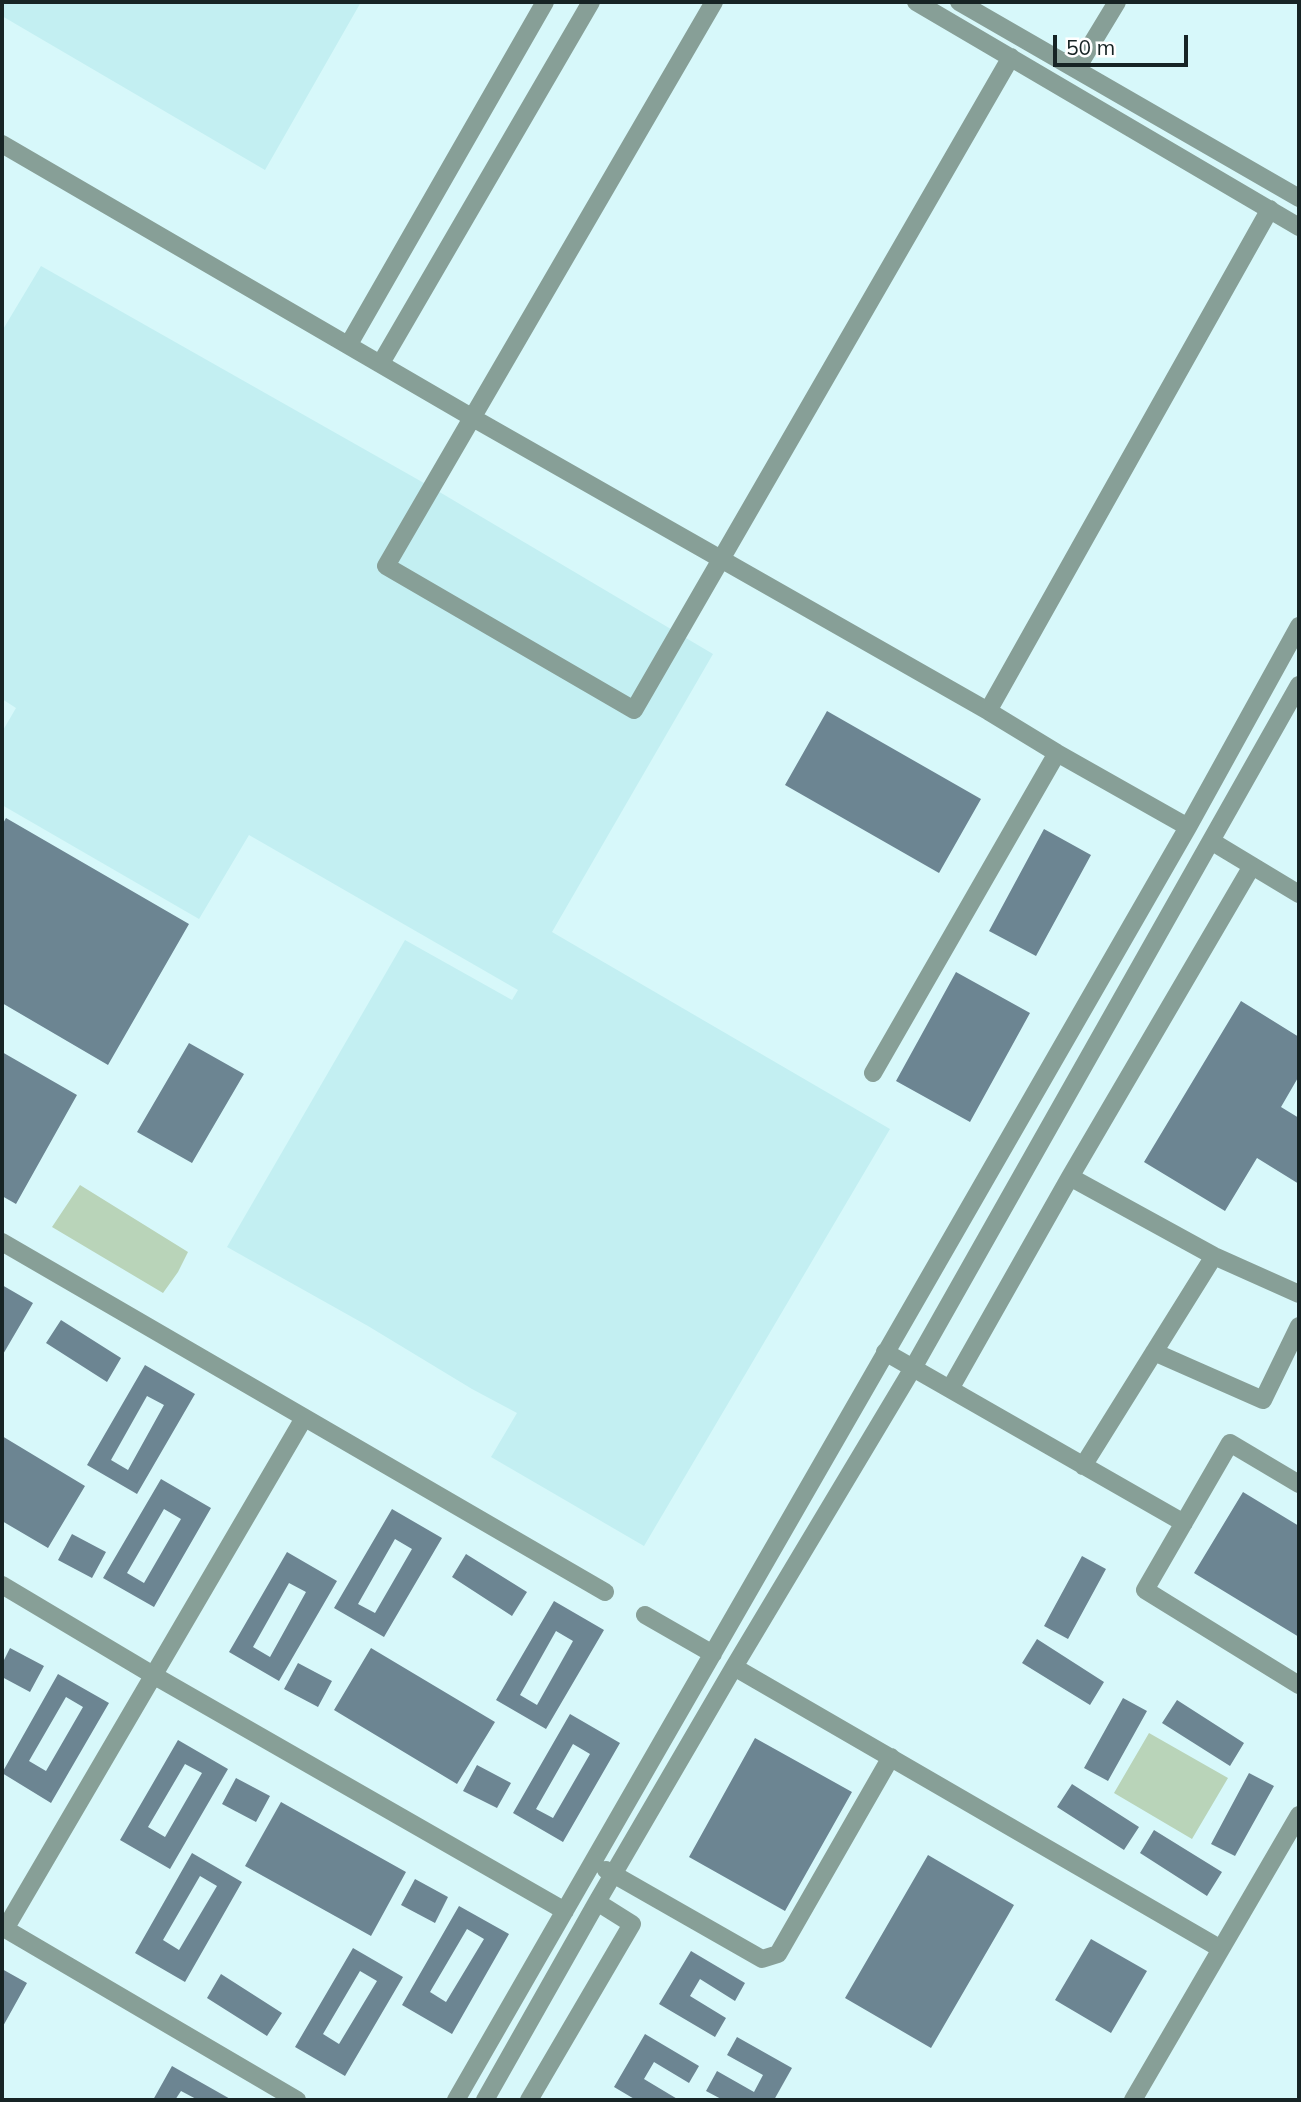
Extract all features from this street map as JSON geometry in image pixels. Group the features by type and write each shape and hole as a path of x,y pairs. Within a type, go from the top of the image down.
{"street":[{"path":"349,344 545,2"},
{"path":"381,363 591,2"},
{"path":"714,2 386,566 634,710 1011,57"},
{"path":"916,2 1299,227"},
{"path":"959,2 1299,198"},
{"path":"1077,68 1117,2"},
{"path":"2,144 473,418 1188,827"},
{"path":"988,711 1270,209"},
{"path":"456,2100 1188,827 1299,626"},
{"path":"485,2100 734,1667 913,1368 1211,841 1293,709 1299,685"},
{"path":"873,1073 1057,753"},
{"path":"1211,841 1299,894"},
{"path":"950,1389 1252,866"},
{"path":"1070,1177 1214,1256 1299,1294"},
{"path":"2,1242 605,1592"},
{"path":"1083,1466 1214,1256"},
{"path":"1154,1352 1263,1400 1299,1326"},
{"path":"885,1352 1184,1523"},
{"path":"863,1390 890,1406"},
{"path":"297,2100 3,1928 304,1418"},
{"path":"1299,1484 1230,1443 1145,1590 1299,1685"},
{"path":"2,1585 153,1675 565,1911"},
{"path":"645,1615 713,1654"},
{"path":"734,1667 1221,1949"},
{"path":"592,1863 762,1959 778,1954 891,1757"},
{"path":"1133,2100 1299,1815"},
{"path":"529,2100 632,1924 597,1902"}],"shaded area":[{"path":"2,2 361,2 265,170 2,16"},
{"path":"41,266 431,487 713,654 552,932 890,1129 644,1546 491,1457 517,1413 227,1247 405,940 512,1000 518,990 249,835 199,919 2,805 2,732 16,708 2,699 2,331"}],"green space":[{"path":"80,1185 188,1252 163,1293 52,1227"},
{"path":"1149,1733 1228,1778 1192,1839 1114,1793"}],"building":[{"path":"827,711 981,799 939,873 785,785"},
{"path":"6,818 189,924 108,1065 2,1003 2,825"},
{"path":"1044,829 1091,855 1036,956 989,931"},
{"path":"956,972 1030,1013 970,1122 896,1081"},
{"path":"1241,1001 1299,1037 1299,1076 1281,1107 1299,1118 1299,1184 1257,1158 1225,1211 1144,1162"},
{"path":"189,1043 244,1074 192,1163 137,1132"},
{"path":"2,1052 77,1095 16,1204 2,1196"},
{"path":"2,1285 33,1303 2,1356 3,1314"},
{"path":"61,1320 121,1358 107,1382 46,1343"},
{"path":"145,1365 195,1394 137,1494 87,1465","holes":["147,1396 164,1405 128,1470 111,1460"]},
{"path":"2,1436 85,1486 48,1548 2,1521"},
{"path":"161,1479 211,1508 154,1607 103,1578","holes":["164,1509 181,1519 144,1583 127,1573"]},
{"path":"1243,1492 1299,1526 1299,1637 1194,1573"},
{"path":"392,1509 442,1538 384,1637 334,1608","holes":["395,1539 412,1549 375,1613 358,1604"]},
{"path":"72,1534 106,1552 92,1578 58,1560"},
{"path":"287,1552 337,1581 279,1681 229,1652","holes":["289,1583 306,1592 270,1657 253,1647"]},
{"path":"466,1554 527,1592 512,1616 452,1577"},
{"path":"1082,1556 1106,1569 1068,1639 1044,1626"},
{"path":"554,1601 604,1630 546,1729 496,1700","holes":["556,1631 573,1641 537,1705 520,1695"]},
{"path":"1037,1639 1104,1682 1090,1705 1022,1663"},
{"path":"10,1648 44,1666 30,1692 2,1677 2,1664"},
{"path":"371,1648 495,1722 457,1784 334,1710"},
{"path":"298,1663 332,1681 318,1707 284,1689"},
{"path":"58,1674 109,1703 51,1803 2,1773","holes":["66,1697 83,1707 46,1771 29,1761"]},
{"path":"1123,1698 1147,1711 1108,1781 1084,1768"},
{"path":"1177,1700 1244,1743 1230,1766 1162,1723"},
{"path":"570,1714 620,1743 563,1842 513,1813","holes":["573,1744 590,1754 553,1818 536,1809"]},
{"path":"755,1738 852,1792 785,1911 689,1857"},
{"path":"178,1740 228,1769 170,1869 120,1840","holes":["185,1764 202,1773 165,1837 148,1827"]},
{"path":"477,1765 511,1783 497,1808 463,1791"},
{"path":"1249,1773 1274,1786 1235,1856 1211,1844"},
{"path":"236,1778 270,1796 256,1822 222,1804"},
{"path":"1072,1784 1139,1827 1124,1850 1057,1807"},
{"path":"281,1802 406,1872 371,1936 245,1866"},
{"path":"1154,1830 1222,1872 1207,1896 1140,1853"},
{"path":"192,1853 242,1882 185,1982 135,1953","holes":["200,1876 217,1886 179,1950 163,1940"]},
{"path":"928,1855 1014,1905 931,2048 845,1998"},
{"path":"415,1879 448,1897 435,1923 401,1905"},
{"path":"459,1906 509,1934 452,2034 402,2005","holes":["467,1929 484,1939 446,2002 430,1992"]},
{"path":"1091,1939 1147,1971 1111,2033 1055,2000"},
{"path":"353,1948 403,1977 345,2076 295,2047","holes":["360,1971 377,1981 339,2044 323,2034"]},
{"path":"691,1951 745,1983 735,2001 700,1979 690,1996 726,2018 715,2037 659,2004"},
{"path":"2,1969 27,1983 2,2028 3,1990"},
{"path":"221,1974 282,2013 267,2036 207,1998"},
{"path":"645,2034 699,2066 689,2083 654,2062 644,2079 679,2100 636,2100 614,2087"},
{"path":"737,2037 792,2068 774,2100 723,2100 706,2091 717,2071 754,2092 763,2075 727,2055"},
{"path":"172,2066 232,2100 198,2100 181,2091 175,2100 153,2100"}]}
